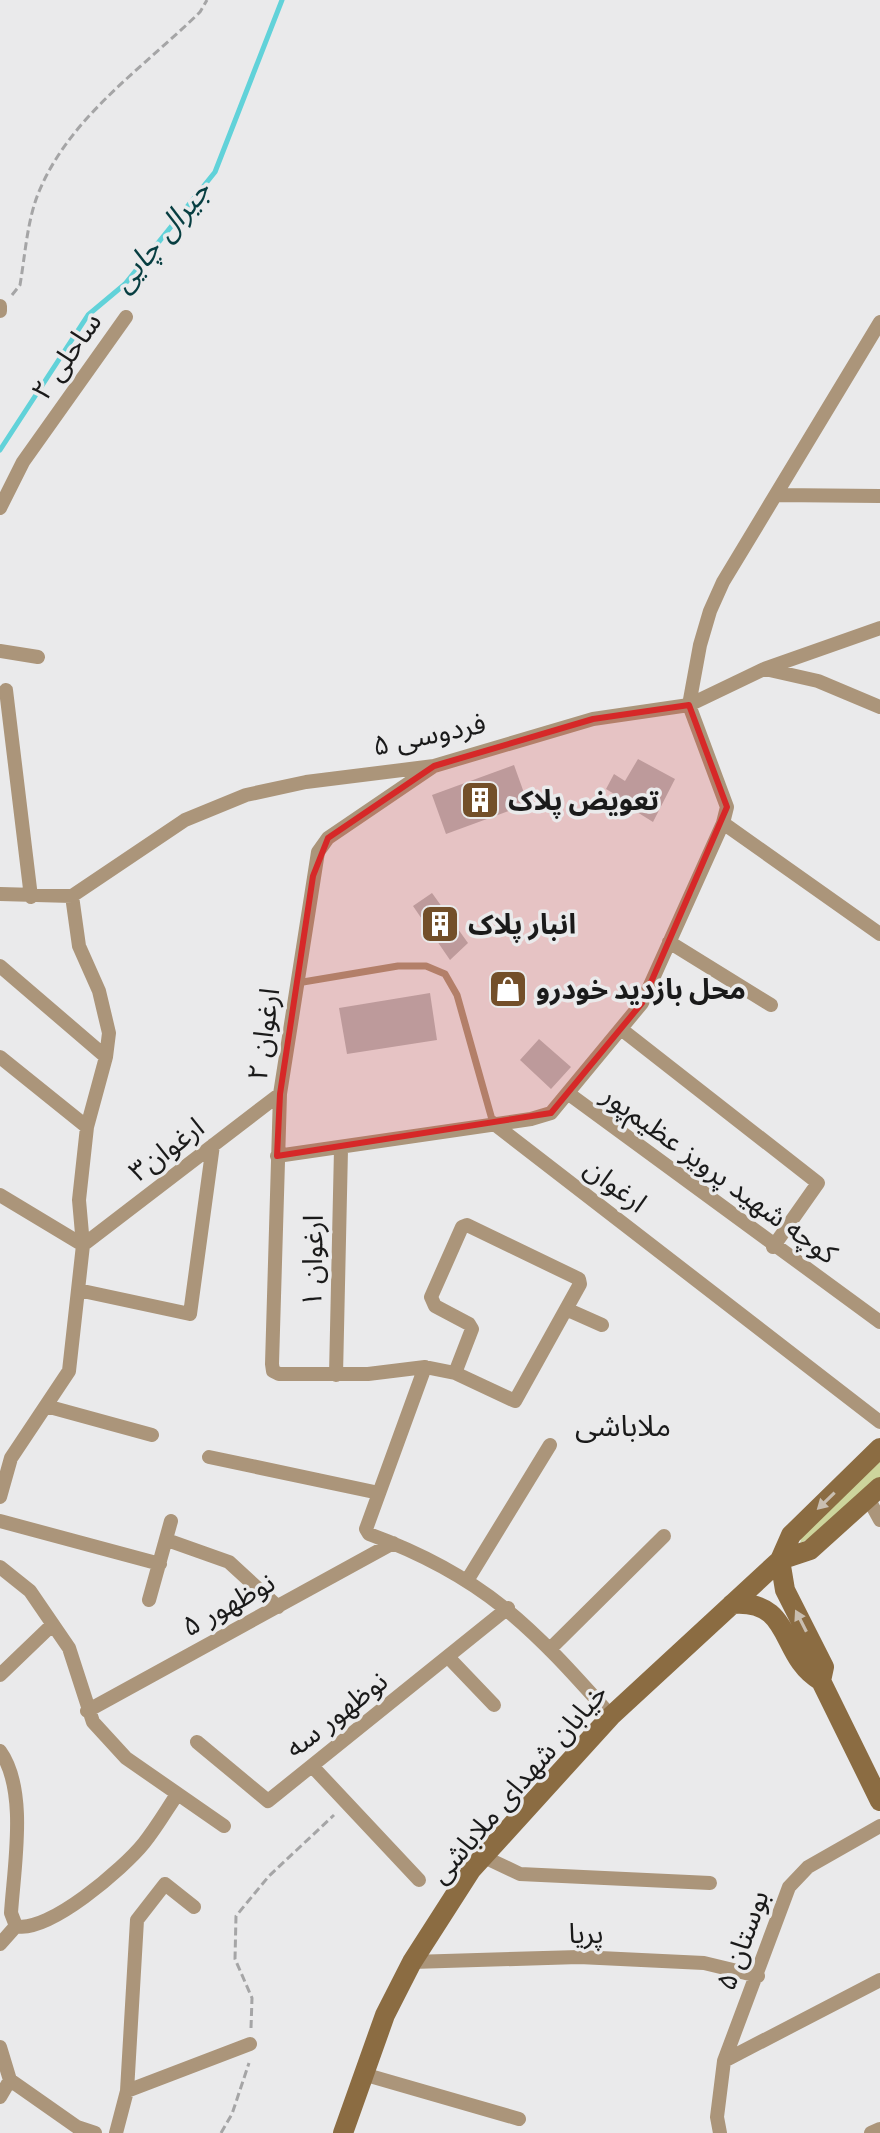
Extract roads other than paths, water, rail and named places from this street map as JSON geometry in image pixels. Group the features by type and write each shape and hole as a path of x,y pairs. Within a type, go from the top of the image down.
{"street":[{"name":"ساحلی ۲","path":"0,508 23,462 126,317"},
{"path":"277,1156 341,1149 531,1119 551,1113 642,1003 723,823 727,807 689,705 710,611 880,322"},
{"path":"776,495 880,496"},
{"name":"فردوسی ۵","path":"72,896 185,820 246,795 306,782 434,766 593,719 689,705 764,669 880,628"},
{"path":"0,651 38,657"},
{"path":"764,669 818,681 880,707"},
{"path":"6,690 31,897"},
{"name":"ارغوان ۲","path":"336,1375 273,1371 280,1094 318,852 328,838 434,766"},
{"path":"723,823 880,934"},
{"path":"0,894 72,896 79,946 99,991 109,1033 106,1057 87,1127 79,1200 83,1245 69,1371 46,1406 5,1453 0,1497"},
{"path":"669,942 771,1005"},
{"path":"0,966 106,1057"},
{"path":"621,1029 818,1183 773,1247"},
{"path":"0,1057 87,1127"},
{"name":"ارغوان۳","path":"83,1245 280,1094"},
{"name":"کوچه شهید پرویز عظیم‌پور","path":"569,1094 773,1247 880,1322"},
{"name":"ارغوان","path":"493,1123 880,1422"},
{"path":"78,1290 190,1314 213,1145"},
{"name":"ارغوان ۱","path":"336,1375 341,1149"},
{"path":"0,1195 83,1245"},
{"path":"336,1375 425,1367 455,1373 515,1401 580,1284 576,1276 467,1225 462,1227 431,1297 435,1306 469,1324 472,1329 455,1373"},
{"path":"566,1309 602,1325"},
{"path":"425,1367 366,1529 369,1534 468,1579 508,1608 551,1648 611,1716"},
{"path":"46,1406 152,1435"},
{"path":"468,1579 550,1445"},
{"name":"خیابان شهدای ملاباشی","path":"343,2133 385,2015 412,1962 456,1890 611,1716 780,1560 791,1535 880,1448"},
{"path":"209,1457 379,1493"},
{"path":"874,1492 880,1520"},
{"name":"خیابان شهدای ملاباشی","path":"780,1560 810,1550 874,1492"},
{"path":"0,1521 160,1564"},
{"path":"149,1600 171,1521"},
{"path":"551,1648 664,1536"},
{"path":"167,1540 229,1562 278,1607"},
{"name":"نوظهور ۵","path":"87,1711 393,1543"},
{"path":"780,1560 785,1590 824,1667 821,1681"},
{"path":"0,1567 30,1591 69,1648 87,1711 126,1758 176,1796 224,1826"},
{"path":"732,1604 750,1603 769,1610 807,1673 821,1681 880,1801"},
{"name":"نوظهور سه","path":"197,1742 268,1801 508,1608"},
{"path":"0,1675 52,1625"},
{"path":"449,1658 494,1705"},
{"path":"0,1751 9,1764 16,1789 7,1871 11,1913 16,1926"},
{"path":"312,1766 419,1880"},
{"path":"0,1785 16,1789"},
{"path":"16,1926 36,1927 75,1904 143,1845 176,1796"},
{"name":"بوستان ۵","path":"720,2133 717,2117 724,2061 789,1887 808,1867 880,1826"},
{"path":"484,1857 520,1874 710,1883"},
{"path":"116,2133 127,2091 137,1920 165,1884 194,1907"},
{"path":"0,1944 16,1926"},
{"name":"پریا","path":"412,1962 579,1957 704,1963 758,1976"},
{"path":"724,2061 880,1980"},
{"path":"127,2091 250,2044"},
{"path":"0,2047 10,2080 77,2127 95,2133"},
{"path":"363,2074 519,2119"},
{"path":"0,2097 10,2080"},
{"path":"871,2133 880,2129"}],"lane":[{"path":"297,983 398,966 426,966 445,974 457,995 493,1123"}],"waterway":[{"name":"جیرال چایی","path":"0,450 88,315 125,284 215,172 282,0"}],"place":[{"name":"تعویض پلاک","path":"480,800"},
{"name":"انبار پلاک","path":"440,924"},
{"name":"محل بازدید خودرو","path":"508,989"}],"district":[{"name":"ملاباشی","path":"623,1426"}]}
